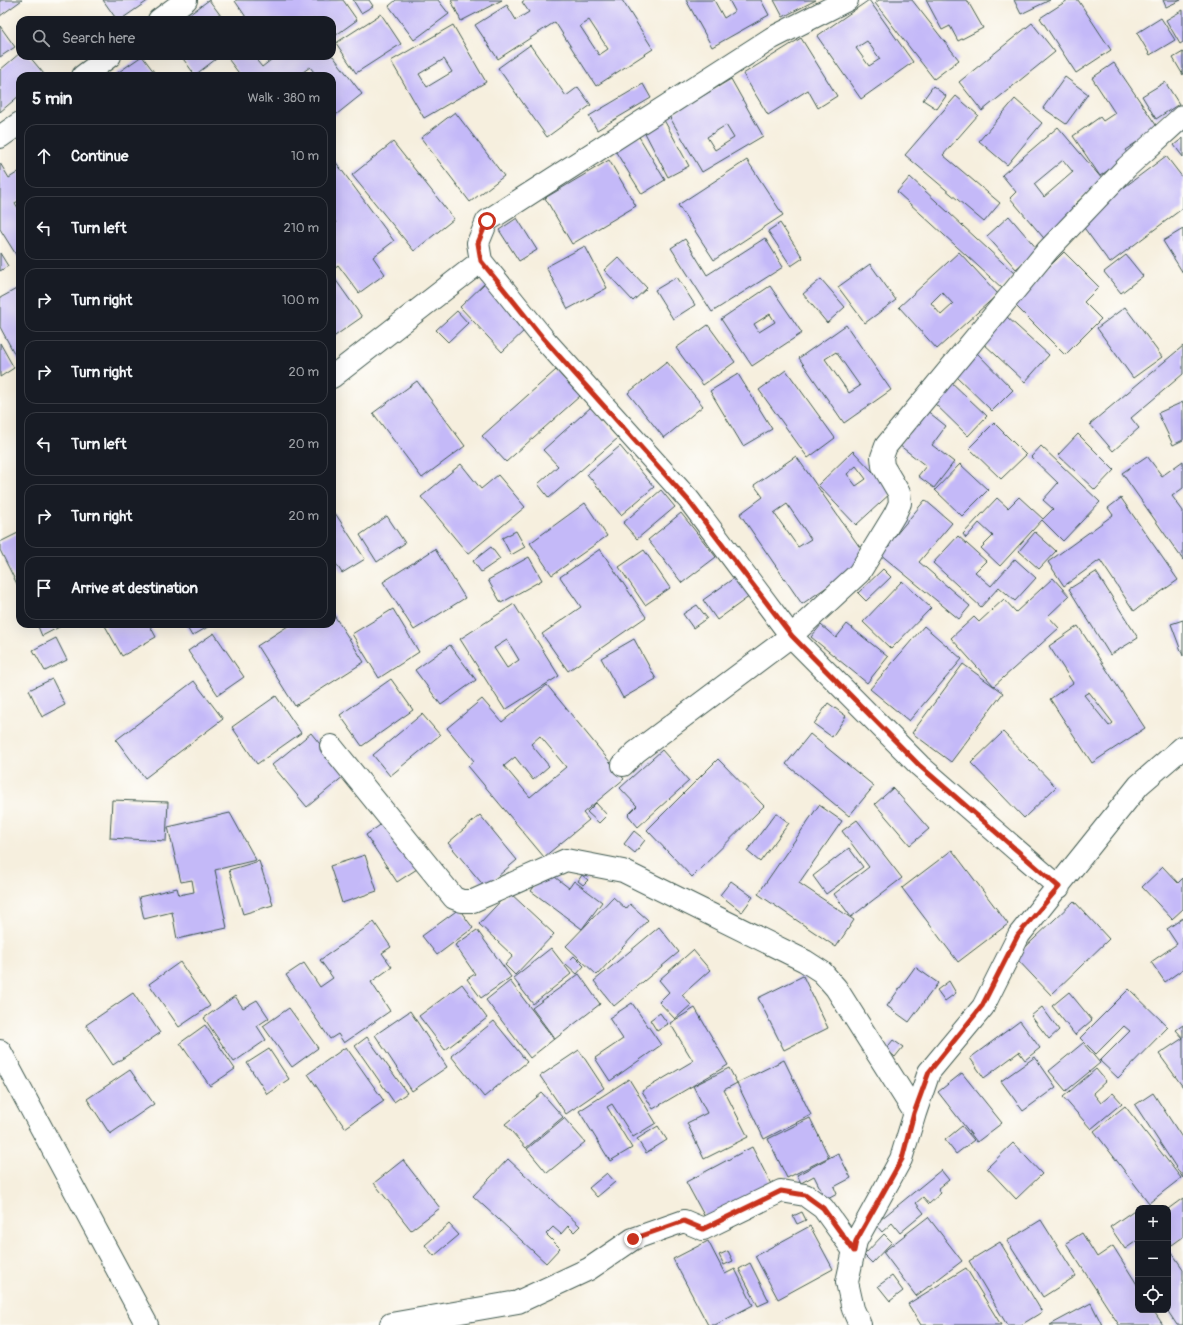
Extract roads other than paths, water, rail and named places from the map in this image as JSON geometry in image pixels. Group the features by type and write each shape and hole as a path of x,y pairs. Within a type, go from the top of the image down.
{"street":[{"path":"164,16 186,0"},
{"path":"847,0 772,38 487,221 478,243 481,261 543,338 688,500 792,636 920,766 1059,887"},
{"path":"88,72 105,60"},
{"path":"624,765 636,752 792,636 859,573 895,514 900,503 899,493 883,466 882,457 886,446 1048,250 1127,167 1183,116"},
{"path":"0,137 16,126"},
{"path":"336,374 481,261"},
{"path":"331,746 454,898 462,901 473,901 566,860 623,871 805,961 822,972 836,988 914,1113"},
{"path":"860,1325 847,1282 856,1241 902,1159 914,1113 929,1072 982,1006 1018,935 1059,887 1139,785 1183,747"},
{"path":"0,1051 148,1325"},
{"path":"391,1324 518,1302 589,1269 633,1239 684,1221 703,1229 781,1191 805,1195 823,1208 854,1251"}]}
